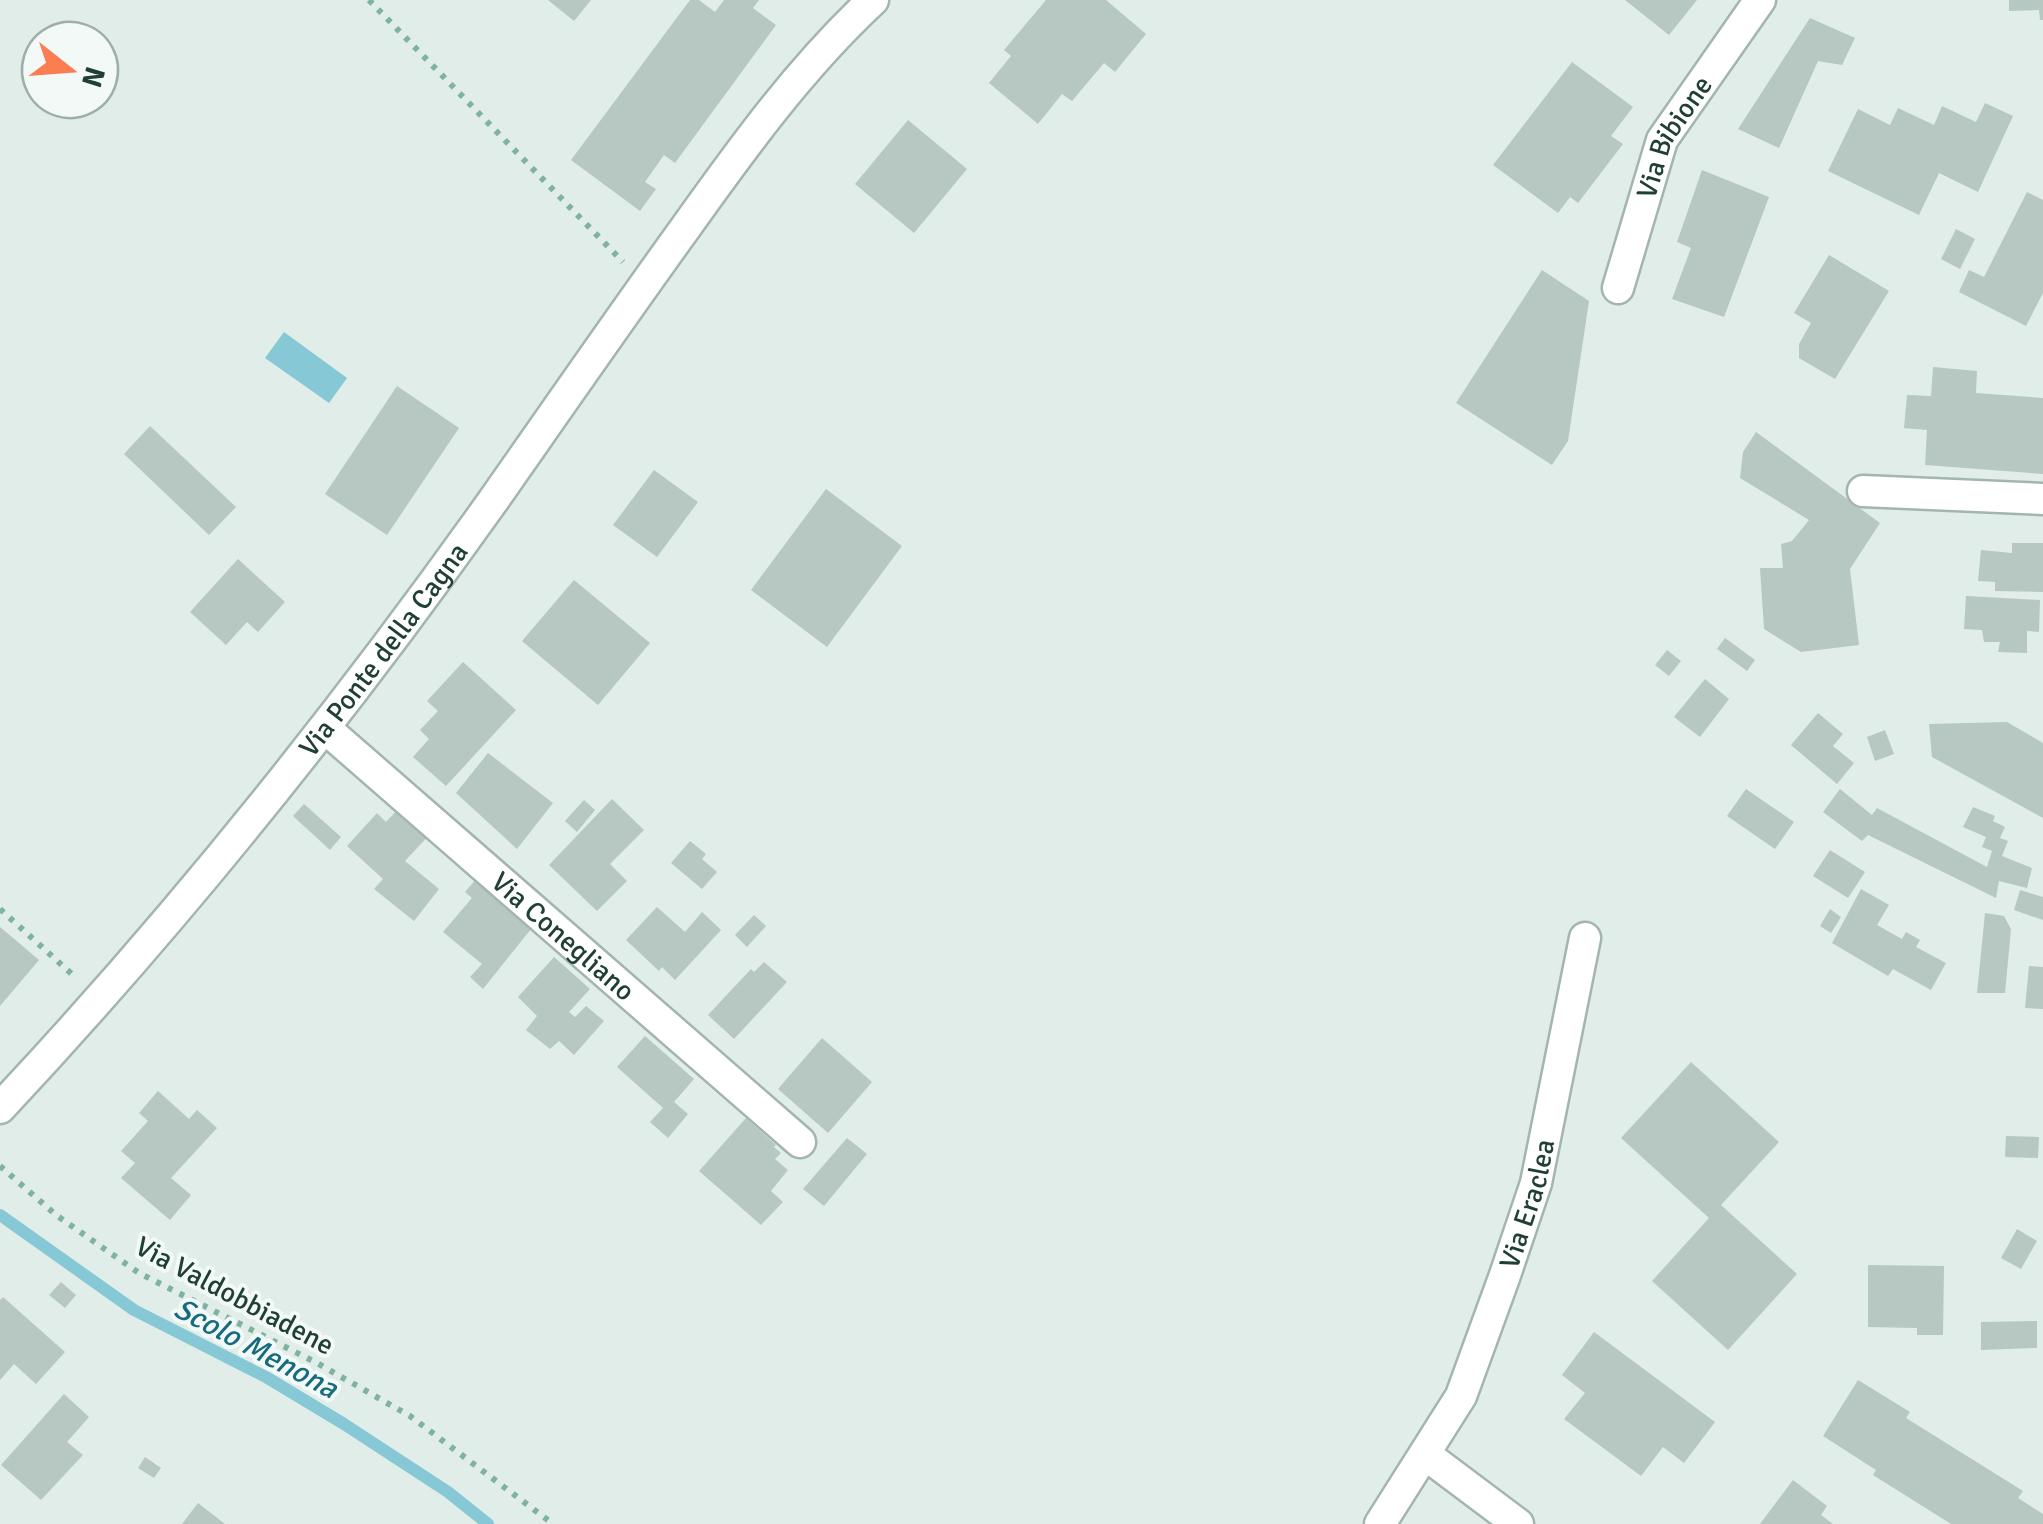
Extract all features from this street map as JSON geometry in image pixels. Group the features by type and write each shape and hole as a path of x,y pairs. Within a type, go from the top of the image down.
{"street":[{"name":"Via Ponte della Cagna","path":"0,1108 102,1000 326,729 492,503 747,142 842,29 873,0"},
{"name":"Via Bibione","path":"1618,288 1662,140 1760,0"},
{"path":"1863,491 2043,499"},
{"name":"Via Conegliano","path":"326,729 800,1142"},
{"name":"Via Eraclea","path":"1380,1524 1461,1396 1536,1183 1585,938"},
{"path":"1426,1455 1518,1524"}],"path":[{"path":"369,0 645,284"},
{"path":"0,909 102,1000"},
{"name":"Via Valdobbiadene","path":"0,1166 56,1215 139,1273 317,1363 410,1416 552,1524"}],"water":[{"path":"284,332 347,378 329,403 265,358"}],"building":[{"path":"548,0 591,0 574,21"},
{"path":"690,0 699,0 715,12 724,0 759,0 753,8 776,25 675,163 664,155 645,182 656,189 640,211 571,160"},
{"path":"1046,0 1106,0 1146,34 1115,72 1104,63 1072,101 1062,94 1038,124 989,83 1011,56 1004,50"},
{"path":"1625,0 1697,0 1669,35"},
{"path":"2009,0 2043,0 2043,20 2039,10 2009,11"},
{"path":"1810,18 1855,38 1842,65 1818,61 1779,148 1738,129"},
{"path":"1572,62 1633,107 1611,136 1623,144 1578,203 1570,197 1558,213 1493,165"},
{"path":"1985,103 2013,116 1978,192 1939,173 1919,215 1828,171 1858,109 1890,125 1898,108 1934,125 1942,106 1976,122"},
{"path":"908,120 967,169 914,233 855,184"},
{"path":"1702,170 1769,197 1724,317 1672,299 1691,248 1677,242"},
{"path":"2027,192 2043,200 2043,293 2026,326 1959,292 1969,270 1984,277"},
{"path":"1956,229 1975,239 1960,269 1941,259"},
{"path":"1829,255 1889,291 1835,379 1799,358 1799,344 1811,323 1794,313"},
{"path":"1542,270 1589,301 1568,441 1552,465 1456,403"},
{"path":"1933,367 1977,371 1976,393 2043,398 2043,474 1925,465 1927,430 1904,428 1907,395 1931,396"},
{"path":"397,386 459,428 387,535 325,494"},
{"path":"150,426 236,507 209,535 124,454"},
{"path":"1756,432 1880,523 1850,569 1859,645 1801,652 1764,629 1760,568 1783,568 1781,544 1792,541 1809,520 1740,478 1743,452"},
{"path":"654,470 698,502 657,557 613,525"},
{"path":"826,489 902,546 827,647 751,590"},
{"path":"2012,543 2043,543 2043,592 1995,591 1995,582 1978,581 1981,550 2012,553"},
{"path":"238,559 285,602 258,632 247,622 226,645 190,612"},
{"path":"574,580 650,643 598,705 522,641"},
{"path":"1966,596 2040,600 2039,632 2027,631 2027,653 1998,652 2000,642 1984,642 1982,630 1964,629"},
{"path":"1725,638 1755,660 1747,671 1717,649"},
{"path":"1667,650 1681,661 1669,676 1655,665"},
{"path":"463,662 516,710 446,786 413,757 429,739 420,730 438,711 427,701"},
{"path":"1705,679 1729,699 1700,737 1674,717"},
{"path":"1818,713 1843,734 1833,746 1854,763 1837,784 1791,745"},
{"path":"2007,722 2043,743 2043,818 1932,757 1929,724"},
{"path":"1885,730 1894,754 1875,761 1867,737"},
{"path":"488,753 553,803 517,849 456,793"},
{"path":"1746,789 1794,822 1775,849 1727,816"},
{"path":"1840,789 1872,815 1877,808 1987,867 1992,851 1982,847 1986,837 1963,827 1973,807 1995,816 1993,821 2005,827 2000,838 2008,841 2002,856 2032,868 2027,888 1999,881 1996,898 1868,835 1862,841 1823,812"},
{"path":"612,799 644,830 610,864 627,881 597,911 549,865"},
{"path":"584,800 595,810 577,832 565,821"},
{"path":"304,804 341,837 330,850 293,816"},
{"path":"401,806 431,833 405,861 439,889 414,921 374,889 383,879 347,846 377,813 386,822"},
{"path":"690,841 706,854 702,859 717,872 702,889 671,863"},
{"path":"1830,850 1865,872 1848,898 1813,876"},
{"path":"478,877 535,924 483,989 470,977 482,964 443,932 472,898 465,892"},
{"path":"1861,889 1889,905 1877,925 1902,939 1906,932 1920,940 1916,947 1946,963 1931,990 1893,969 1888,976 1832,943"},
{"path":"2020,890 2043,897 2043,920 2014,910"},
{"path":"657,907 685,932 702,912 721,930 675,980 662,967 659,971 626,940"},
{"path":"1830,909 1841,917 1831,933 1820,926"},
{"path":"1985,913 2004,916 2011,929 2005,993 1977,993"},
{"path":"754,915 766,926 747,947 735,935"},
{"path":"0,927 39,960 0,1006"},
{"path":"554,957 590,989 569,1012 575,1017 586,1006 604,1021 574,1055 559,1041 550,1049 526,1030 537,1016 518,997"},
{"path":"764,962 787,982 734,1039 708,1015 751,969 754,972"},
{"path":"2029,966 2043,967 2043,1009 2025,1008"},
{"path":"645,1036 694,1079 674,1102 688,1114 668,1138 650,1122 663,1108 617,1067"},
{"path":"822,1038 872,1082 828,1133 778,1089"},
{"path":"1691,1062 1779,1142 1721,1205 1797,1274 1728,1350 1652,1281 1709,1218 1621,1138"},
{"path":"158,1091 189,1119 197,1110 217,1128 171,1178 191,1195 170,1220 121,1178 135,1163 121,1151 148,1121 139,1113"},
{"path":"746,1118 776,1145 781,1153 775,1159 788,1170 771,1191 783,1202 761,1225 699,1171"},
{"path":"2006,1136 2039,1137 2038,1158 2005,1157"},
{"path":"847,1138 867,1154 824,1206 803,1189"},
{"path":"2017,1229 2037,1241 2021,1269 2001,1258"},
{"path":"1868,1265 1944,1266 1943,1335 1917,1335 1917,1328 1868,1327"},
{"path":"61,1282 76,1295 65,1308 49,1295"},
{"path":"3,1297 65,1352 36,1384 14,1364 0,1380"},
{"path":"2037,1321 2037,1348 1981,1350 1981,1322"},
{"path":"1594,1332 1715,1422 1684,1463 1663,1447 1641,1476 1564,1419 1585,1393 1562,1375"},
{"path":"1858,1380 1910,1412 1906,1418 2023,1491 2018,1498 2043,1514 2043,1524 1951,1524 1873,1475 1876,1470 1823,1436"},
{"path":"64,1394 89,1417 67,1442 83,1455 41,1500 1,1465"},
{"path":"145,1457 161,1468 154,1478 138,1468"},
{"path":"1793,1480 1827,1506 1821,1515 1833,1524 1760,1524"},
{"path":"198,1503 225,1524 182,1524"}],"waterway":[{"name":"Scolo Menona","path":"0,1215 134,1310 266,1377 344,1424 448,1492 488,1524"}]}
